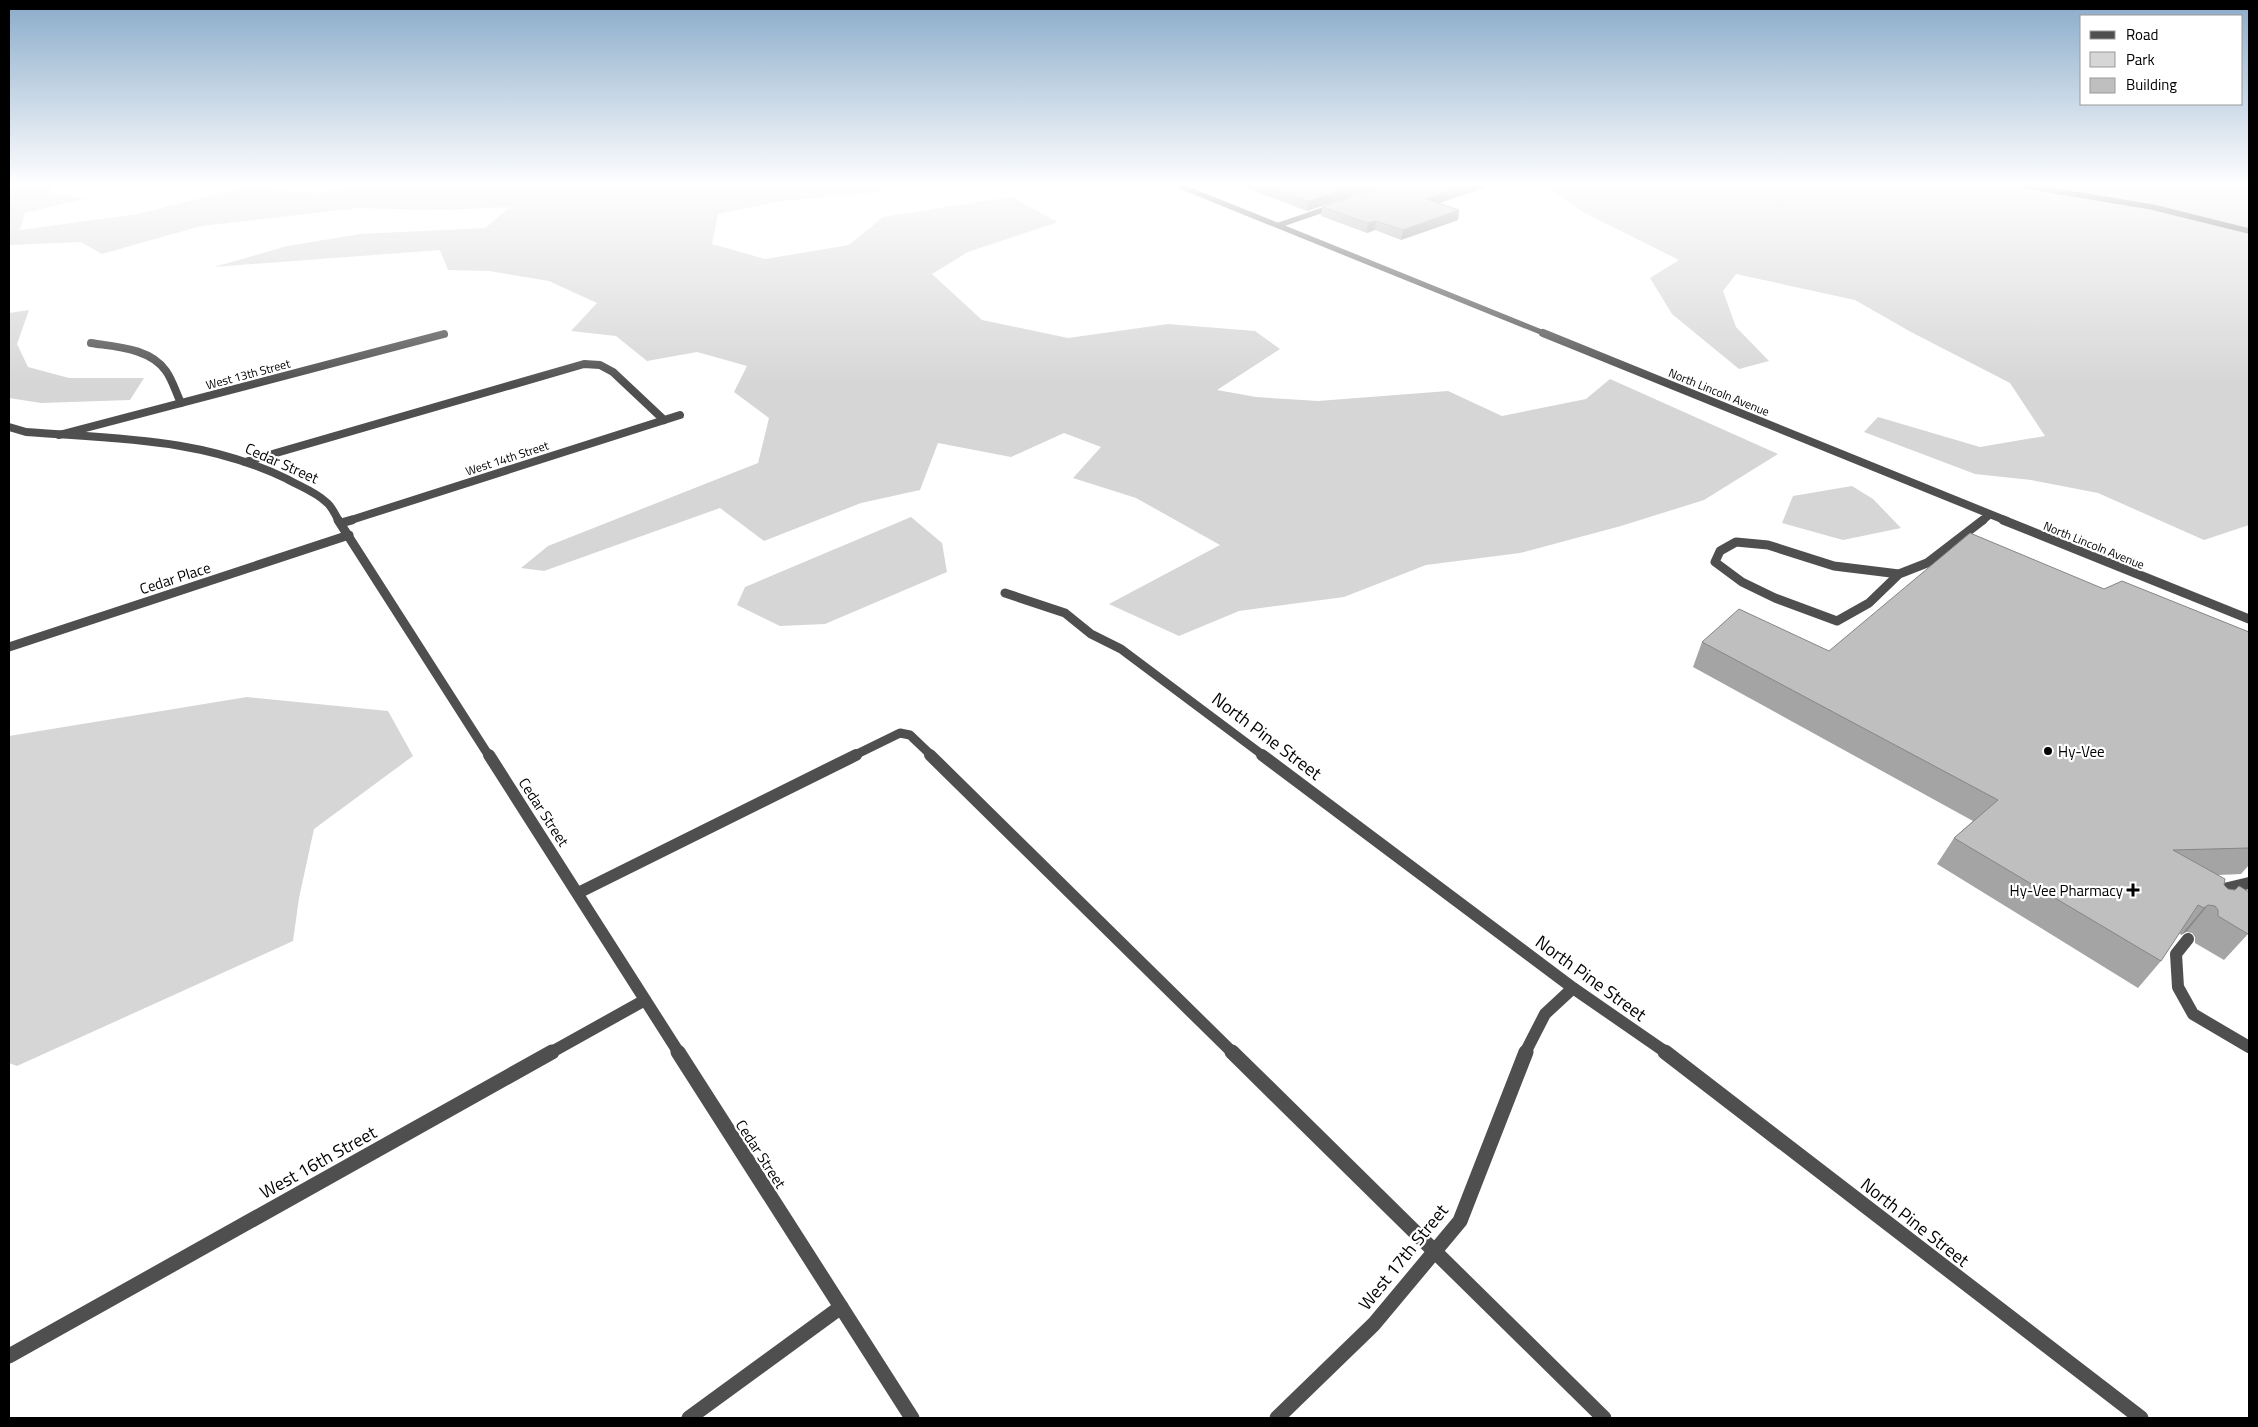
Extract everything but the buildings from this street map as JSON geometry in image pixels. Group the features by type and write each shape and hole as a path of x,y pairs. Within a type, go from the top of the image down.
{"street":[{"name":"North Lincoln Avenue","path":"1347,253 2249,619"},
{"name":"West 13th Street","path":"58,435 444,334"},
{"path":"91,343 123,348 150,358 165,370 181,403"},
{"path":"245,462 584,364 600,365 613,372 664,420"},
{"name":"West 14th Street","path":"341,523 680,415"},
{"name":"Cedar Street","path":"9,427 26,432 162,442 227,455 306,489 327,502 912,1418"},
{"path":"1899,574 1834,566 1768,544 1736,542 1720,551 1715,562 1742,582 1775,598 1837,621 1869,603 1899,574 1927,563 1990,514"},
{"name":"Cedar Place","path":"9,647 349,534"},
{"name":"North Pine Street","path":"1005,593 1065,613 1091,634 1121,648 1573,988 1668,1053 2141,1418"},
{"path":"578,893 900,733 910,734 1604,1418"},
{"path":"2214,902 2224,889 2249,883"},
{"path":"2188,939 2176,954 2178,988 2193,1014 2249,1046"},
{"name":"West 17th Street","path":"1277,1418 1374,1324 1460,1221 1521,1062 1545,1014 1573,988"},
{"name":"West 16th Street","path":"9,1356 646,1000"},
{"path":"689,1418 841,1307"}],"green space":[{"path":"264,253 406,253 214,267"},
{"path":"441,253 742,253 765,259 803,253 967,253 932,274 982,320 1068,338 1168,324 1255,331 1280,349 1217,390 1256,397 1318,401 1448,391 1502,416 1586,399 1610,379 1778,454 1704,500 1621,526 1520,553 1426,565 1344,597 1239,611 1179,636 1109,604 1220,545 1136,498 1073,478 1101,447 1064,433 1011,457 938,443 920,490 861,503 764,541 720,508 544,571 521,568 548,546 758,463 769,418 734,392 747,366 697,352 647,361 616,336 571,331 597,303 549,281 489,271 448,270"},
{"path":"1664,253 2249,253 2249,525 2204,540 2098,493 2031,480 1975,474 1864,432 1878,417 1980,447 2045,436 2010,383 1911,332 1855,300 1736,274 1723,291 1736,327 1769,361 1739,369 1672,314 1650,278 1679,260"},
{"path":"29,310 17,344 28,367 69,378 144,378 130,400 41,403 9,398 9,313"},
{"path":"1852,486 1873,499 1901,528 1843,540 1782,523 1793,496"},
{"path":"911,517 942,543 947,572 825,624 780,626 737,605 745,587"},
{"path":"247,697 388,711 413,756 314,829 299,898 293,941 17,1066 9,1063 9,736"}],"place":[{"name":"Hy-Vee","path":"2048,751"},
{"name":"Hy-Vee Pharmacy","path":"2133,890"}]}
